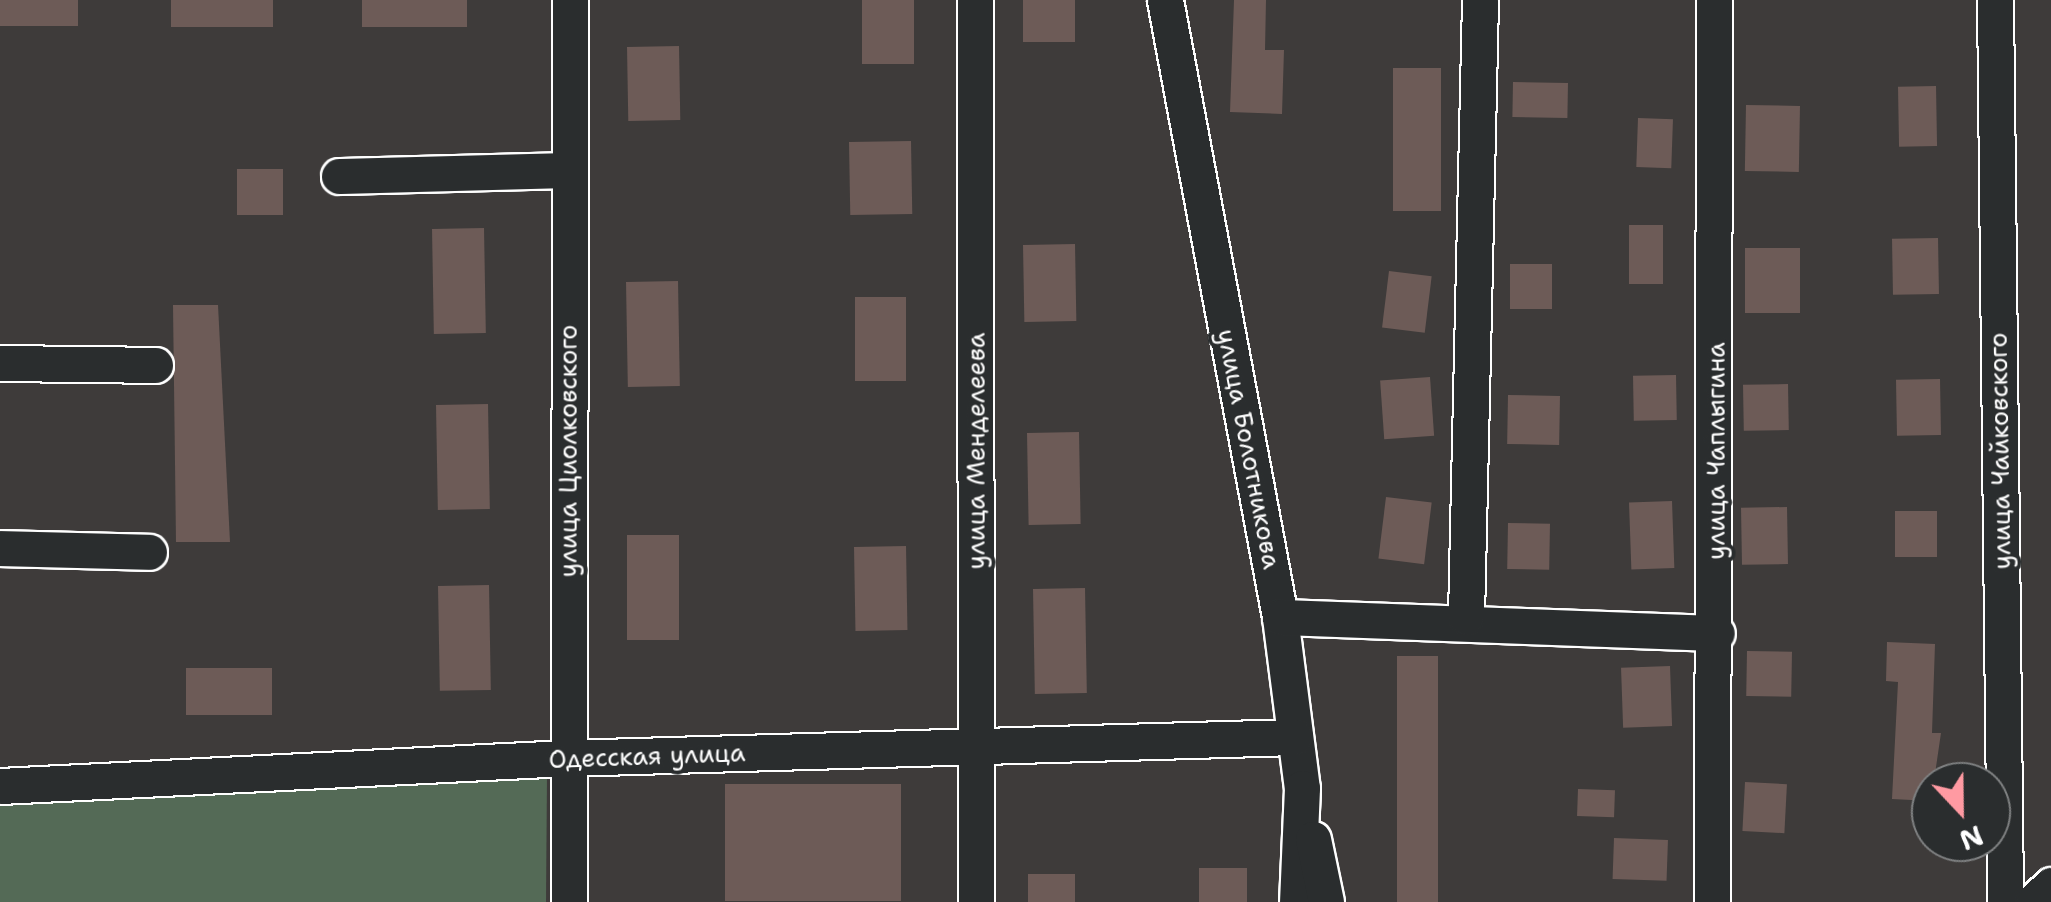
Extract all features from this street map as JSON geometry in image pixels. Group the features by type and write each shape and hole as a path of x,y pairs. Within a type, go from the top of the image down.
{"street":[{"name":"улица Циолковского","path":"569,902 566,758 570,0"},
{"name":"улица Менделеева","path":"976,0 976,902"},
{"name":"улица Болотникова","path":"1165,0 1280,616 1302,788 1297,902"},
{"path":"1466,617 1480,0"},
{"name":"улица Чаплыгина","path":"1712,902 1717,633 1714,0"},
{"name":"улица Чайковского","path":"1995,0 2005,902"},
{"path":"340,176 569,170"},
{"path":"0,363 155,366"},
{"path":"0,548 149,552"},
{"path":"1280,616 1466,617 1717,633"},
{"name":"Одесская улица","path":"0,786 566,758 1295,737"},
{"path":"1302,788 1326,902"},
{"path":"2033,902 2051,885"}],"green space":[{"path":"547,776 546,902 0,902 0,802"}],"building":[{"path":"0,0 78,0 78,26 0,26"},
{"path":"171,0 273,0 273,27 171,27"},
{"path":"362,0 467,0 467,27 362,27"},
{"path":"862,0 914,0 914,64 862,64"},
{"path":"1023,0 1075,0 1075,42 1023,42"},
{"path":"1234,0 1266,0 1265,50 1284,50 1282,114 1230,112"},
{"path":"679,46 680,120 628,121 627,47"},
{"path":"1393,68 1441,68 1441,211 1393,211"},
{"path":"1513,82 1568,83 1567,118 1512,117"},
{"path":"1936,86 1937,146 1899,147 1898,87"},
{"path":"1746,105 1800,106 1799,172 1745,171"},
{"path":"1638,118 1673,119 1671,168 1636,167"},
{"path":"911,141 912,214 850,215 849,142"},
{"path":"237,169 283,169 283,215 237,215"},
{"path":"1629,225 1663,225 1663,284 1629,284"},
{"path":"484,228 486,333 434,334 432,229"},
{"path":"1938,238 1939,294 1893,295 1892,239"},
{"path":"1075,244 1076,321 1024,322 1023,245"},
{"path":"1745,248 1800,248 1800,313 1745,313"},
{"path":"1510,264 1552,264 1552,309 1510,309"},
{"path":"1389,271 1432,276 1425,333 1382,328"},
{"path":"678,281 680,386 628,387 626,282"},
{"path":"855,297 906,297 906,381 855,381"},
{"path":"173,305 218,305 230,542 176,542"},
{"path":"1676,375 1677,420 1634,421 1633,376"},
{"path":"1430,377 1434,436 1384,439 1380,380"},
{"path":"1940,379 1941,435 1897,436 1896,380"},
{"path":"1788,384 1789,430 1744,431 1743,385"},
{"path":"1508,395 1560,396 1559,445 1507,444"},
{"path":"488,404 490,509 438,510 436,405"},
{"path":"1079,432 1081,524 1029,525 1027,433"},
{"path":"1386,497 1432,503 1424,564 1378,559"},
{"path":"1672,501 1674,568 1631,569 1629,503"},
{"path":"1787,507 1788,564 1742,565 1741,508"},
{"path":"1895,511 1937,511 1937,557 1895,557"},
{"path":"1508,523 1550,524 1549,570 1507,569"},
{"path":"627,535 679,535 679,640 627,640"},
{"path":"906,546 907,630 855,631 854,547"},
{"path":"489,585 491,690 440,691 438,586"},
{"path":"1085,588 1087,693 1035,694 1033,589"},
{"path":"1887,642 1935,644 1932,733 1941,733 1937,762 1911,762 1911,800 1892,799 1898,682 1886,681"},
{"path":"1747,651 1792,652 1791,697 1746,696"},
{"path":"1397,656 1438,656 1438,902 1397,902"},
{"path":"1670,666 1672,726 1623,728 1621,668"},
{"path":"186,668 272,668 272,715 186,715"},
{"path":"1745,782 1787,784 1784,833 1742,831"},
{"path":"725,784 901,784 901,901 725,901"},
{"path":"1578,789 1615,790 1614,817 1577,816"},
{"path":"1614,838 1668,840 1667,881 1613,879"},
{"path":"1199,868 1247,868 1247,902 1199,902"},
{"path":"1028,874 1075,874 1075,902 1028,902"}]}
